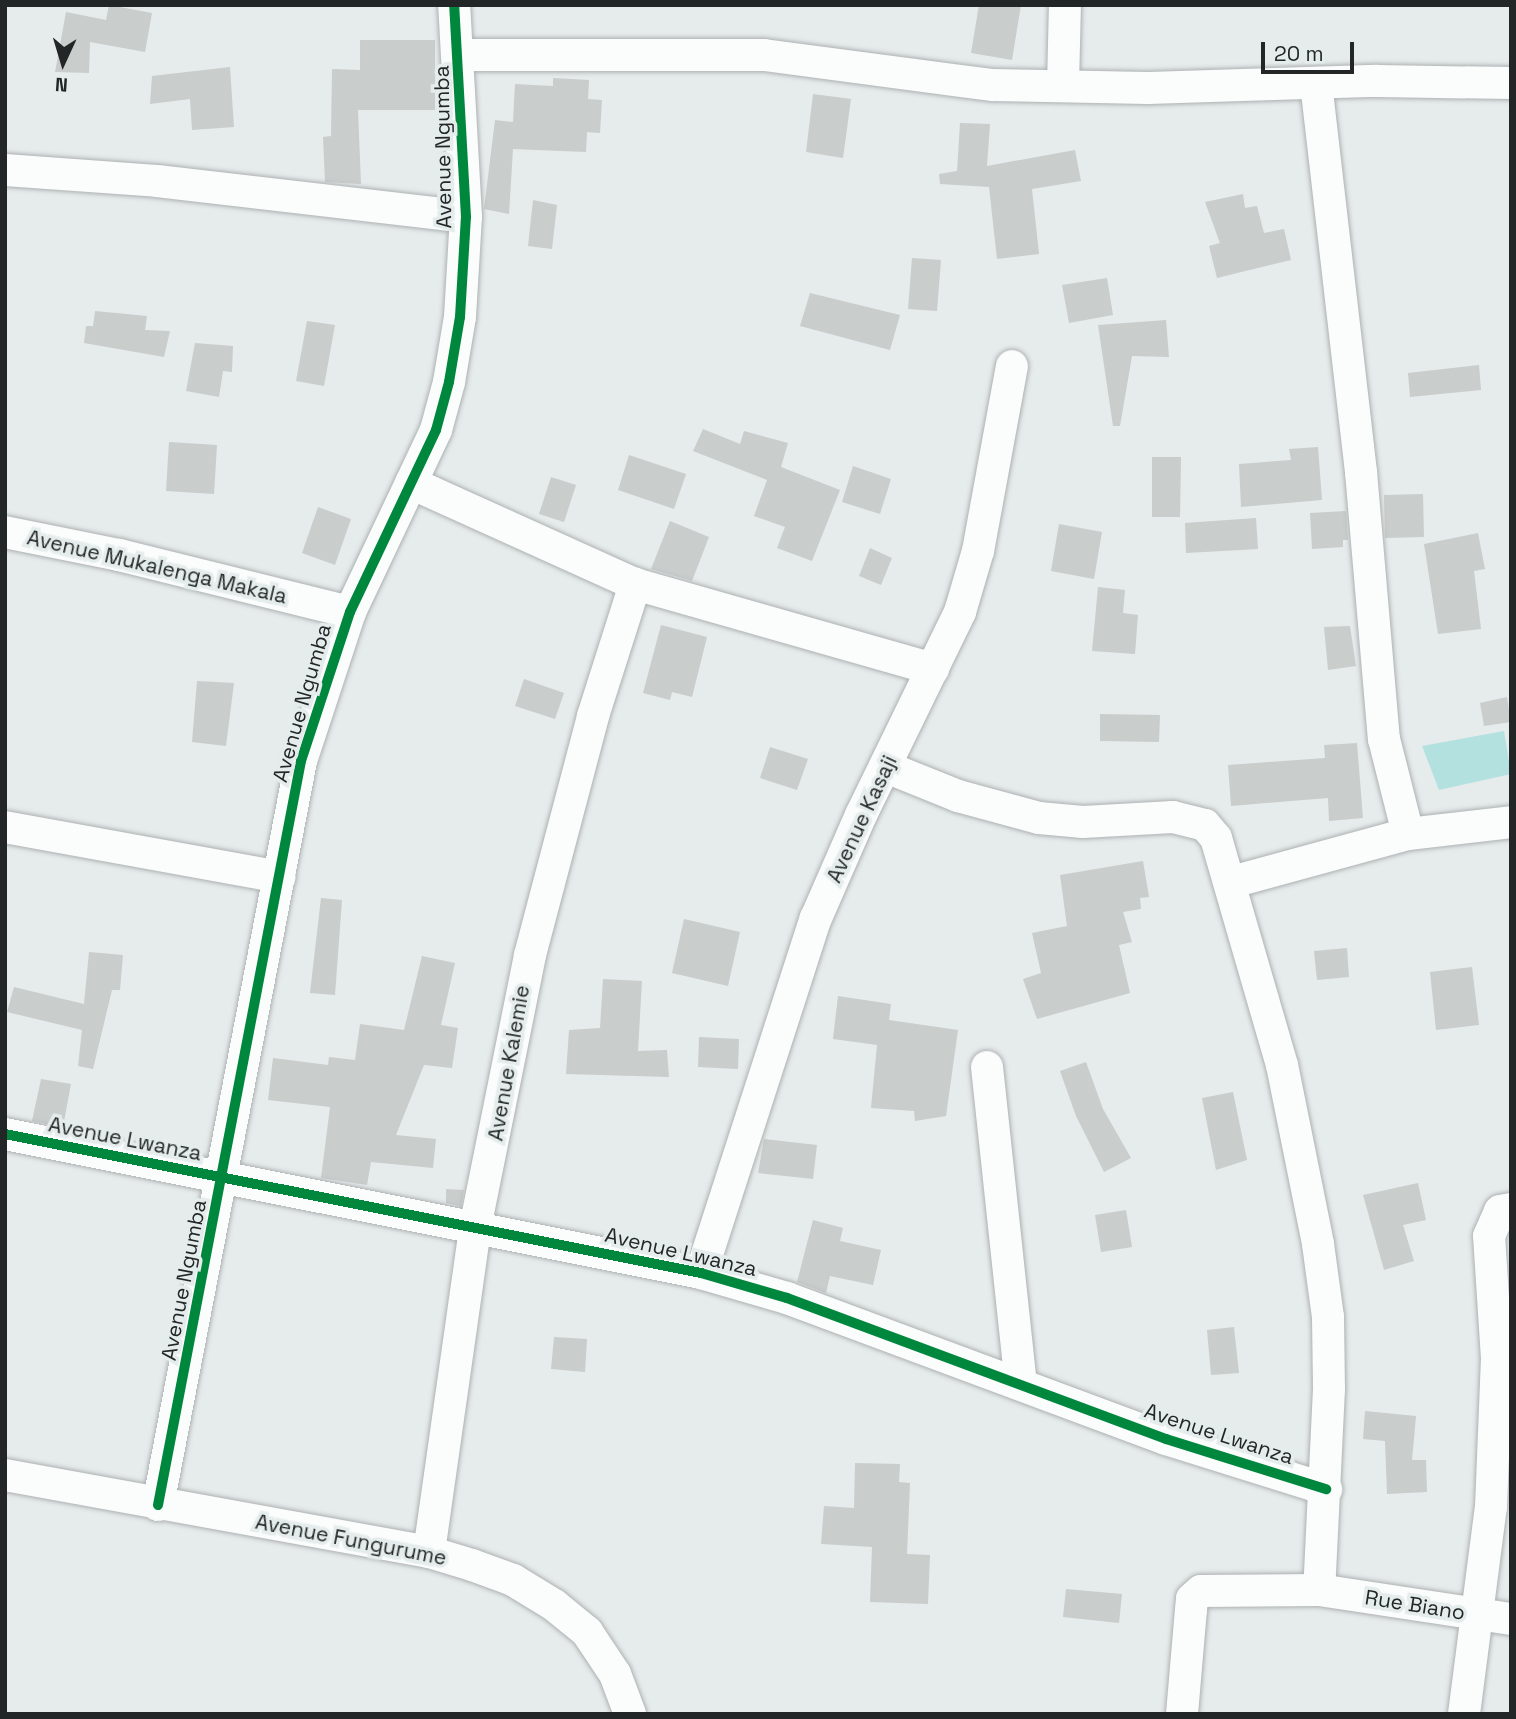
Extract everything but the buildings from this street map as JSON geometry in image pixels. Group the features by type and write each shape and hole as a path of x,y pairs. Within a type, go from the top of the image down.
{"street":[{"name":"Avenue Ngumba","path":"158,1505 224,1178 301,761 350,612 436,430 449,382 460,317 466,217 460,55 454,5"},
{"path":"1063,85 1065,5"},
{"path":"460,55 764,55 993,85 1148,88 1316,83 1511,83"},
{"path":"1316,83 1361,472 1384,739 1408,834"},
{"path":"5,170 157,181 466,217"},
{"name":"Avenue Kasaji","path":"701,1273 816,918 960,612 978,551 1012,366"},
{"path":"411,483 635,584 933,668"},
{"name":"Avenue Mukalenga Makala","path":"5,532 119,555 350,612"},
{"name":"Avenue Kalemie","path":"429,1552 475,1228 542,901 635,584"},
{"path":"886,767 981,804 1040,818 1192,819 1216,838 1232,882 1279,1053 1311,1194 1328,1317 1326,1489 1319,1590"},
{"path":"1232,882 1408,834 1511,822"},
{"path":"5,827 279,877"},
{"path":"987,1067 1021,1384"},
{"name":"Avenue Lwanza","path":"5,1134 701,1273 786,1298 1166,1439 1326,1489"},
{"path":"1464,1714 1491,1507 1497,1359 1489,1236 1500,1211 1511,1209"},
{"name":"Avenue Fungurume","path":"5,1475 158,1505 429,1552 513,1580 554,1605 587,1632 615,1674 630,1714"},
{"name":"Rue Biano","path":"1182,1714 1191,1610 1196,1594 1208,1590 1319,1590 1511,1619"}],"shaded area":[{"path":"1504,731 1511,774 1439,790 1422,746"}],"cycle path":[{"path":"158,1505 301,761 350,612 436,430 449,382 460,317 466,217 454,5"},
{"path":"5,1134 701,1273 787,1298 1166,1439 1326,1489"}]}
